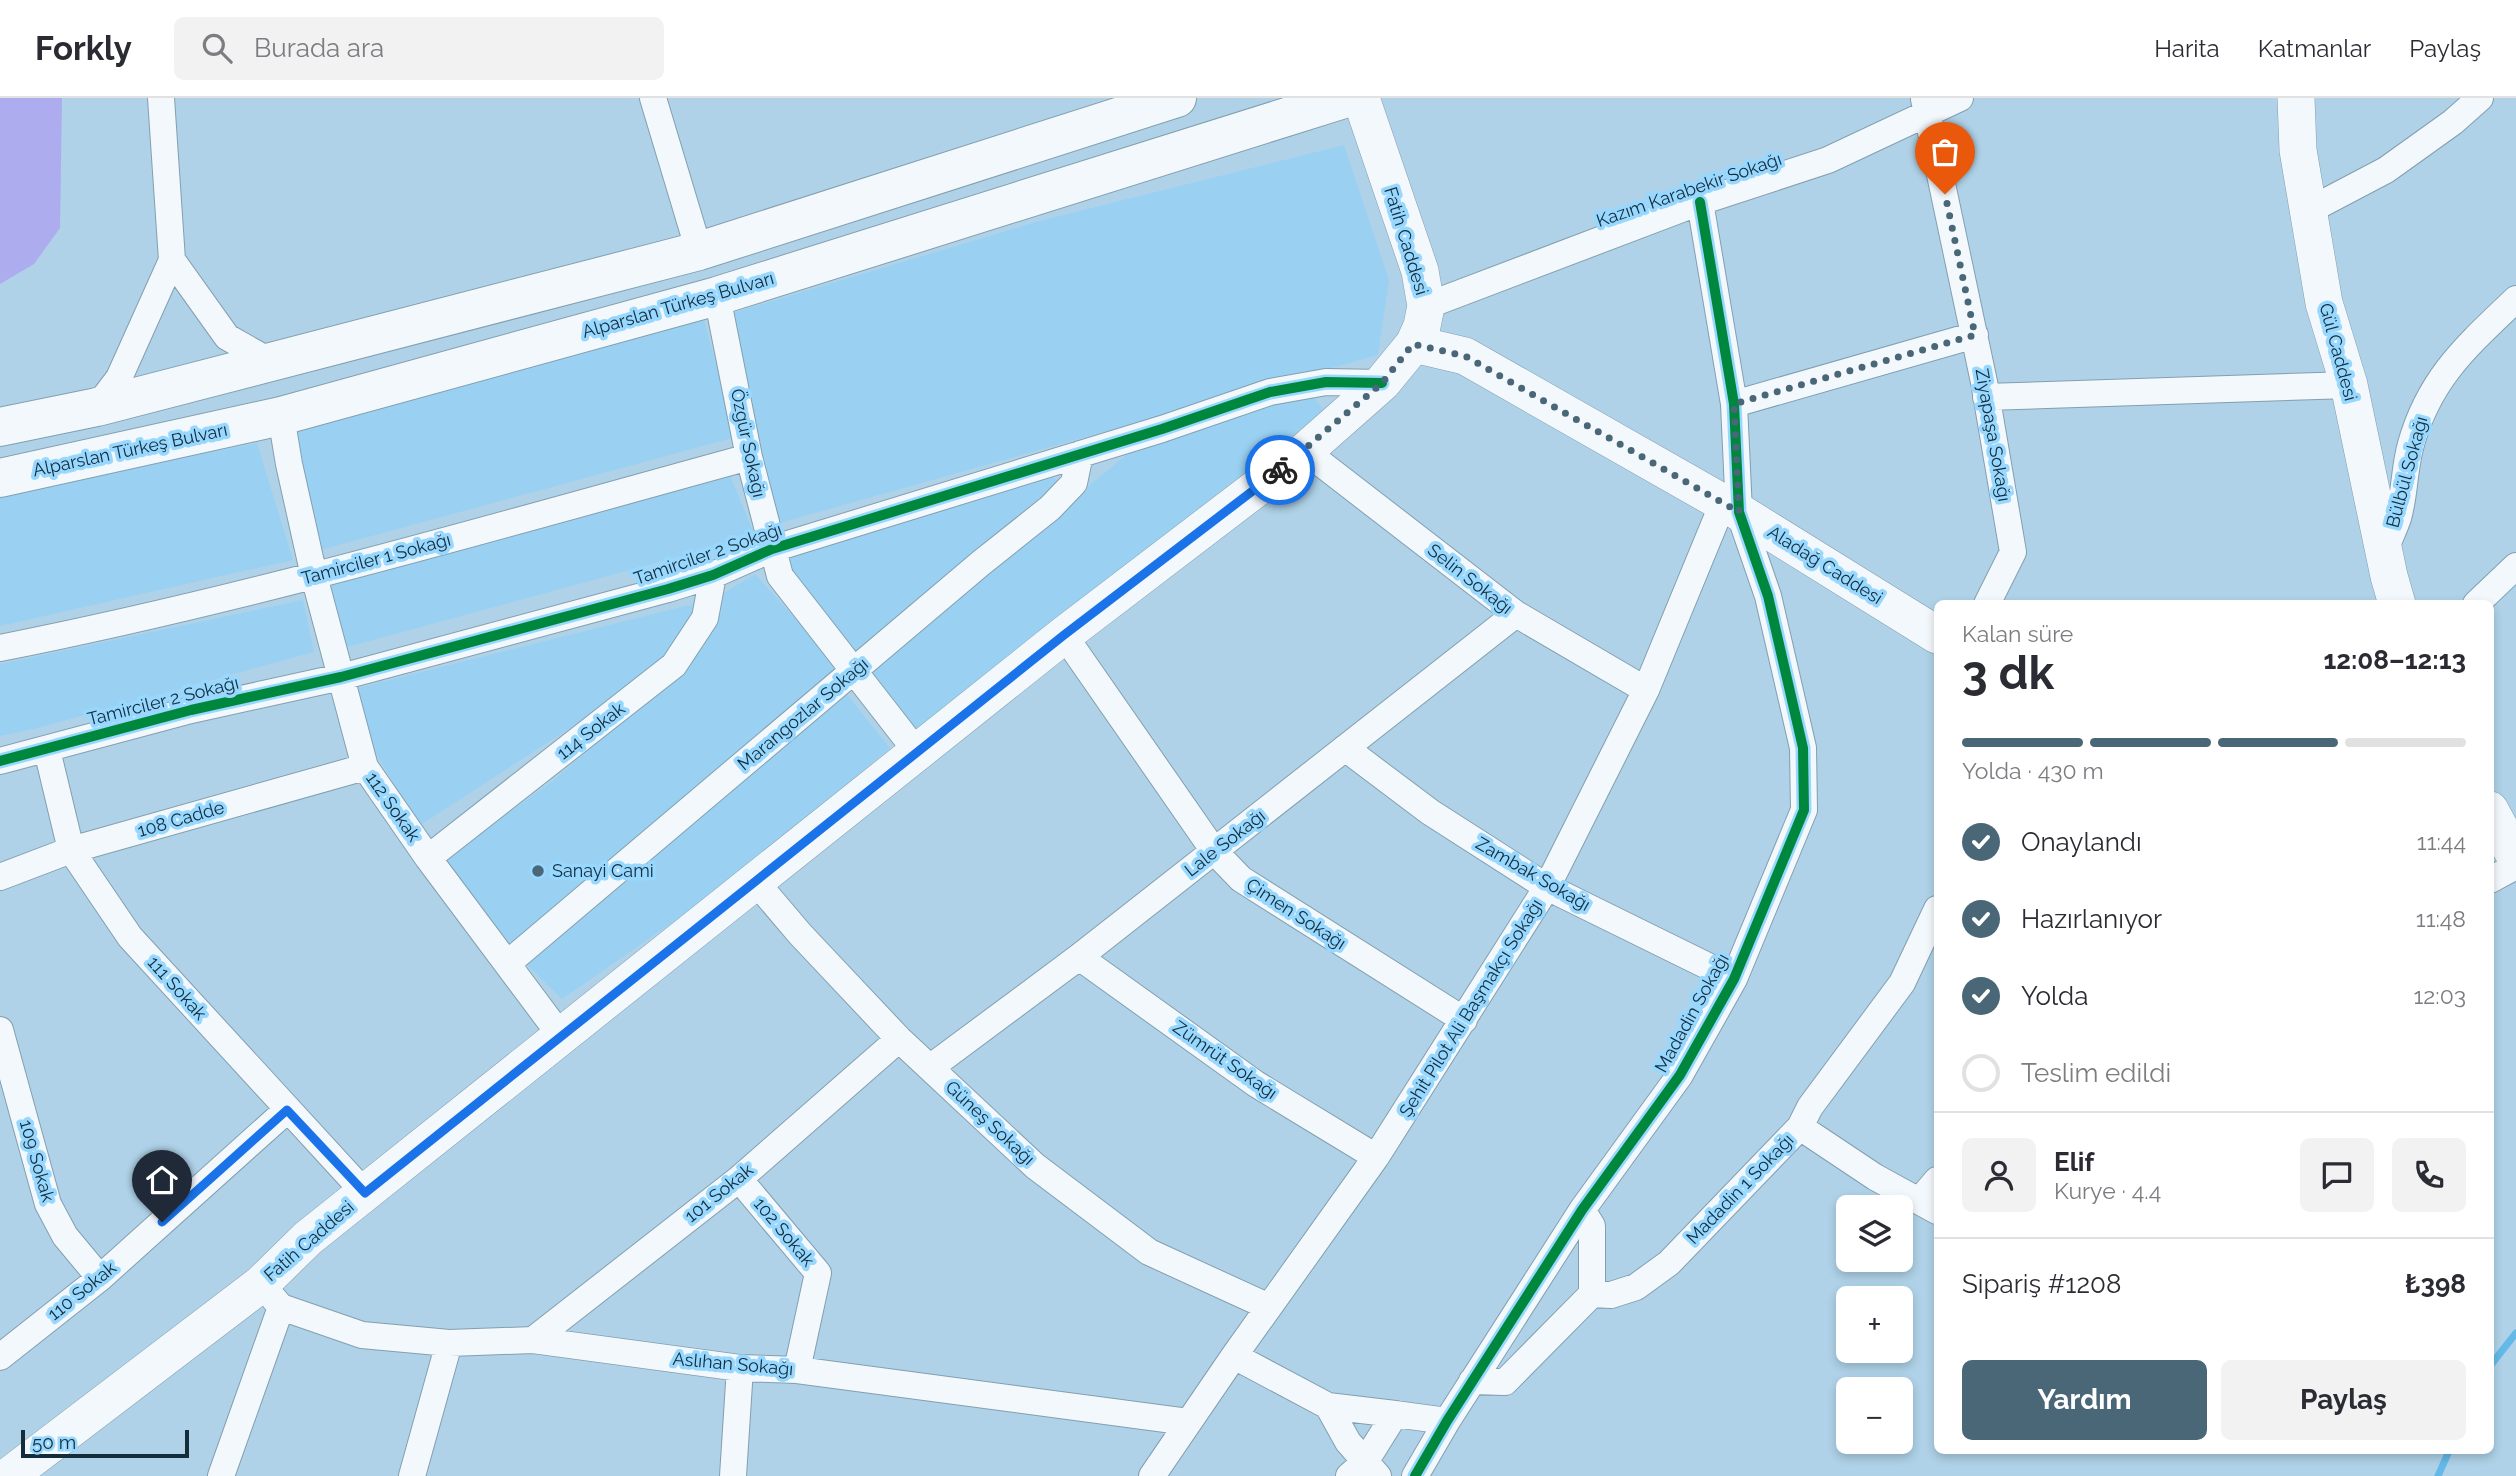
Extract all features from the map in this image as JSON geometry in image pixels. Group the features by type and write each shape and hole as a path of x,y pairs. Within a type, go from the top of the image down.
{"highway":[{"path":"0,427 97,407 699,251 1177,98"},
{"name":"Alparslan Türkeş Bulvarı","path":"0,478 281,416 717,296 1347,98"}],"main road":[{"name":"Fatih Caddesi","path":"9,1476 271,1295 308,1238 1064,635 1304,452 1382,383 1413,344 1422,326 1426,306 1420,271 1361,98"},
{"name":"Gül Caddesi","path":"2296,98 2298,150 2324,303 2348,385 2396,600"},
{"name":"Aladağ Caddesi","path":"1413,344 1465,356 1731,507 1934,633"},
{"path":"2494,817 2515,854"}],"street":[{"path":"97,407 119,378 172,260 160,98"},
{"path":"653,98 699,251"},
{"name":"Kazım Karabekir Sokağı","path":"1426,306 1700,202 1828,160 1926,106 1960,98"},
{"path":"2308,211 2386,170 2480,98"},
{"name":"Ziyapaşa Sokağı","path":"1926,106 1975,335 2013,552 1989,600"},
{"name":"Şehit Pilot Ali Başmakçı Sokağı","path":"1152,1476 1376,1157 1547,887 1646,691 1731,507 1734,404 1700,202"},
{"path":"172,260 227,337 271,362"},
{"name":"Özgür Sokağı","path":"717,296 749,457 780,576 917,752"},
{"name":"Bülbül Sokağı","path":"2384,553 2399,516 2411,444 2427,401 2441,377 2462,352 2516,299"},
{"path":"1734,404 1975,335"},
{"name":"Tamirciler 2 Sokağı","path":"0,761 191,710 341,677 713,575 772,549 1270,392 1326,382 1382,383"},
{"path":"1986,397 2348,385"},
{"name":"112 Sokak","path":"281,416 314,576 365,767 428,858 561,1036"},
{"name":"Selin Sokağı","path":"1304,452 1516,614 1646,691"},
{"name":"Marangozlar Sokağı","path":"508,963 981,563 1050,508 1074,483 1080,454"},
{"name":"Tamirciler 1 Sokağı","path":"0,648 72,634 314,576 749,457"},
{"name":"Madadin Sokağı","path":"1415,1476 1582,1209 1680,1075 1734,979 1804,810 1803,748 1768,596 1731,507"},
{"path":"2480,600 2516,566"},
{"name":"114 Sokak","path":"428,858 674,665 705,618 713,575"},
{"name":"Lale Sokağı","path":"931,1067 1079,957 1516,614"},
{"name":"Çimen Sokağı","path":"1064,635 1214,851 1241,879 1464,1020"},
{"name":"Zambak Sokağı","path":"1345,748 1430,812 1547,887 1734,979"},
{"name":"111 Sokak","path":"47,750 71,850 130,937 365,1193"},
{"name":"108 Cadde","path":"0,877 71,850 365,767"},
{"path":"2494,876 2515,854"},
{"name":"Güneş Sokağı","path":"755,881 800,934 899,1039 1035,1166 1149,1252 1269,1307"},
{"name":"Madadin 1 Sokağı","path":"1592,1294 1611,1294 1636,1287 1669,1263 1800,1127 1810,1107 1902,983 1934,915"},
{"name":"Zümrüt Sokağı","path":"1079,957 1256,1084 1376,1157"},
{"name":"109 Sokak","path":"0,1030 48,1205 65,1236 100,1278"},
{"name":"101 Sokak","path":"533,1340 739,1179 899,1039"},
{"name":"110 Sokak","path":"0,1357 100,1278 287,1110"},
{"path":"1800,1127 1875,1177 1928,1206 1934,1189"},
{"name":"102 Sokak","path":"739,1179 818,1273 797,1370"},
{"path":"1472,1381 1505,1382 1592,1294 1592,1226 1582,1209"},
{"path":"221,1476 271,1295"},
{"name":"Aslıhan Sokağı","path":"271,1295 362,1335 449,1343 533,1340 740,1368 797,1370 1188,1422"},
{"path":"412,1476 449,1343"},
{"path":"1234,1356 1328,1406 1447,1421"},
{"path":"733,1476 740,1368"},
{"path":"1328,1406 1364,1471"},
{"path":"1364,1471 1395,1414"}],"shaded area":[{"path":"0,98 62,98 60,228 34,264 0,284"},
{"path":"1344,145 1389,280 1378,355 776,524 732,313 1043,220"},
{"path":"704,320 736,437 313,552 294,427"},
{"path":"1309,391 1324,411 1008,656 918,733 868,667 1142,442"},
{"path":"257,443 293,560 0,626 0,494"},
{"path":"1050,472 1061,487 856,652 780,558"},
{"path":"729,473 755,536 340,649 324,585"},
{"path":"755,574 840,668 512,946 443,860 554,780 663,683 695,640 722,611 719,596"},
{"path":"303,600 314,652 0,736 0,664"},
{"path":"706,604 669,664 419,826 359,725 349,690 685,606"},
{"path":"841,687 890,748 725,886 562,999 522,960"}],"waterway":[{"path":"2494,1361 2516,1333"},
{"path":"2438,1476 2448,1454"}],"cycle path":[{"path":"1415,1476 1447,1421 1582,1210 1680,1075 1734,979 1804,810 1803,748 1768,596 1739,512 1734,404 1700,202"},
{"path":"0,761 191,710 341,677 668,589 713,575 772,549 1162,429 1270,392 1326,382 1382,383"}],"way so far":[{"path":"1280,470 1382,383 1413,344 1465,356 1739,512 1734,404 1975,335 1945,194"}],"place":[{"name":"Sanayi Cami","path":"538,871"}],"route":[{"path":"162,1222 287,1110 365,1193 1064,635 1280,470"}]}
